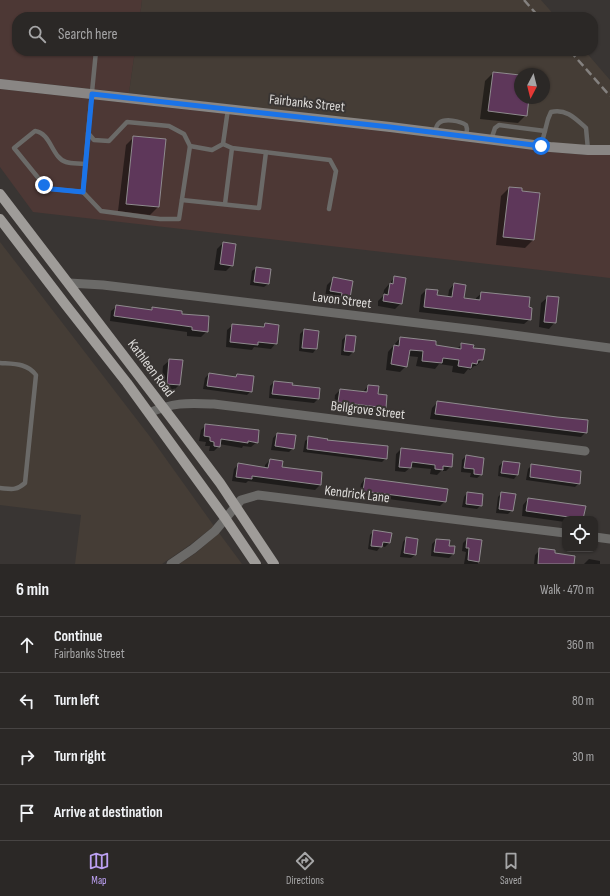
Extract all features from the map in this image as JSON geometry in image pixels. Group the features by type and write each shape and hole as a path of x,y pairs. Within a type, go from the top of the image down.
{"main road":[{"name":"Kathleen Road","path":"0,194 163,407 220,484 274,564"},
{"name":"Kathleen Road","path":"0,219 64,304 127,382 226,518 256,564"}],"street":[{"name":"Fairbanks Street","path":"0,84 541,146 588,150 610,150"},
{"name":"Lavon Street","path":"69,284 103,285 460,328 610,348"},
{"name":"Bellgrove Street","path":"149,413 163,407 185,403 214,404 585,451"},
{"name":"Kendrick Lane","path":"171,564 215,531 241,500 258,496 562,533"},
{"path":"598,537 610,539"}],"lane":[{"path":"83,192 96,56"},
{"path":"223,144 228,109"},
{"path":"541,146 548,119 551,112 556,111 571,114 586,128 588,150"},
{"path":"85,164 65,162 59,158 40,132 35,131 14,148 44,185 52,189 83,192 101,211 160,219 180,219 190,146 184,134 169,126 127,122 109,141 94,140 88,134"},
{"path":"492,140 495,128 499,125 545,131"},
{"path":"190,146 212,150 223,144"},
{"path":"223,144 232,148 330,160 336,171 329,209"},
{"path":"225,204 232,148"},
{"path":"182,200 259,208 266,152"},
{"path":"0,363 23,365 32,370 36,375 25,483 20,488 0,488"}],"shaded area":[{"path":"0,0 142,0 141,12 12,12 12,56 134,56 129,93 0,79"},
{"path":"142,0 541,0 552,12 141,12"},
{"path":"134,56 589,56 610,80 610,145 589,146 551,143 129,93"},
{"path":"0,89 389,132 550,152 610,155 610,278 33,212 0,167"},
{"path":"0,242 151,438 214,526 162,564 75,564 81,515 0,505"},
{"path":"219,533 242,564 179,564 196,553"}],"building":[{"path":"493,72 514,74 514,104 528,104 527,116 488,111"},
{"path":"133,136 166,139 159,207 126,204"},
{"path":"509,187 522,188 522,191 540,193 534,240 503,237"},
{"path":"223,242 236,244 233,266 220,264"},
{"path":"256,267 271,269 269,284 254,282"},
{"path":"394,276 406,278 402,304 383,301 384,294 388,295 390,283 393,284"},
{"path":"333,277 353,281 350,298 341,297 342,293 330,291"},
{"path":"454,283 466,285 464,298 480,300 481,292 530,297 529,307 532,308 531,320 424,307 426,289 438,290 437,295 452,297"},
{"path":"547,296 559,297 556,323 544,322"},
{"path":"116,305 152,310 152,307 182,311 182,314 209,316 208,332 192,330 192,327 114,316"},
{"path":"265,323 279,325 277,344 258,342 258,345 230,342 232,324 264,327"},
{"path":"304,329 319,331 317,349 302,348"},
{"path":"346,335 356,336 354,352 344,351"},
{"path":"400,337 436,341 436,345 461,349 461,343 474,345 473,348 485,349 483,360 478,360 477,364 472,363 471,368 458,366 459,360 443,358 442,363 422,361 423,351 410,350 407,367 391,364 394,345 399,346"},
{"path":"169,359 183,360 180,385 167,384"},
{"path":"209,373 236,377 237,374 254,376 252,392 207,386"},
{"path":"274,381 293,383 292,385 320,388 319,399 272,394"},
{"path":"368,385 379,386 378,394 387,395 386,408 338,402 340,389 367,392"},
{"path":"437,401 588,420 587,433 435,414"},
{"path":"205,424 259,430 258,443 221,439 220,447 214,446 214,442 210,441 210,437 204,436"},
{"path":"277,433 296,435 294,449 275,446"},
{"path":"308,436 328,439 327,440 388,446 387,459 307,449"},
{"path":"401,448 453,454 452,467 443,466 443,470 435,469 435,465 412,462 411,468 399,467"},
{"path":"466,455 484,458 482,475 474,474 474,469 464,468"},
{"path":"270,459 283,461 282,467 322,472 321,485 252,476 252,479 236,477 238,463 268,468"},
{"path":"503,461 520,463 518,475 501,473"},
{"path":"531,464 581,471 580,484 530,477"},
{"path":"365,478 448,489 446,502 363,491"},
{"path":"467,492 483,494 482,506 466,504"},
{"path":"501,492 516,494 513,511 499,509"},
{"path":"528,498 586,506 584,516 562,516 526,511"},
{"path":"373,530 392,533 390,543 383,542 382,547 371,546"},
{"path":"406,537 418,539 416,555 404,553"},
{"path":"467,538 482,540 479,562 468,560 469,548 466,548"},
{"path":"436,539 450,540 449,546 455,546 454,554 434,552"},
{"path":"539,548 555,550 555,553 575,556 574,564 538,564"}],"railway":[{"path":"524,0 535,12"},
{"path":"574,56 610,96"}],"route":[{"path":"44,185 52,189 83,192 92,94 390,127 541,146"}]}
